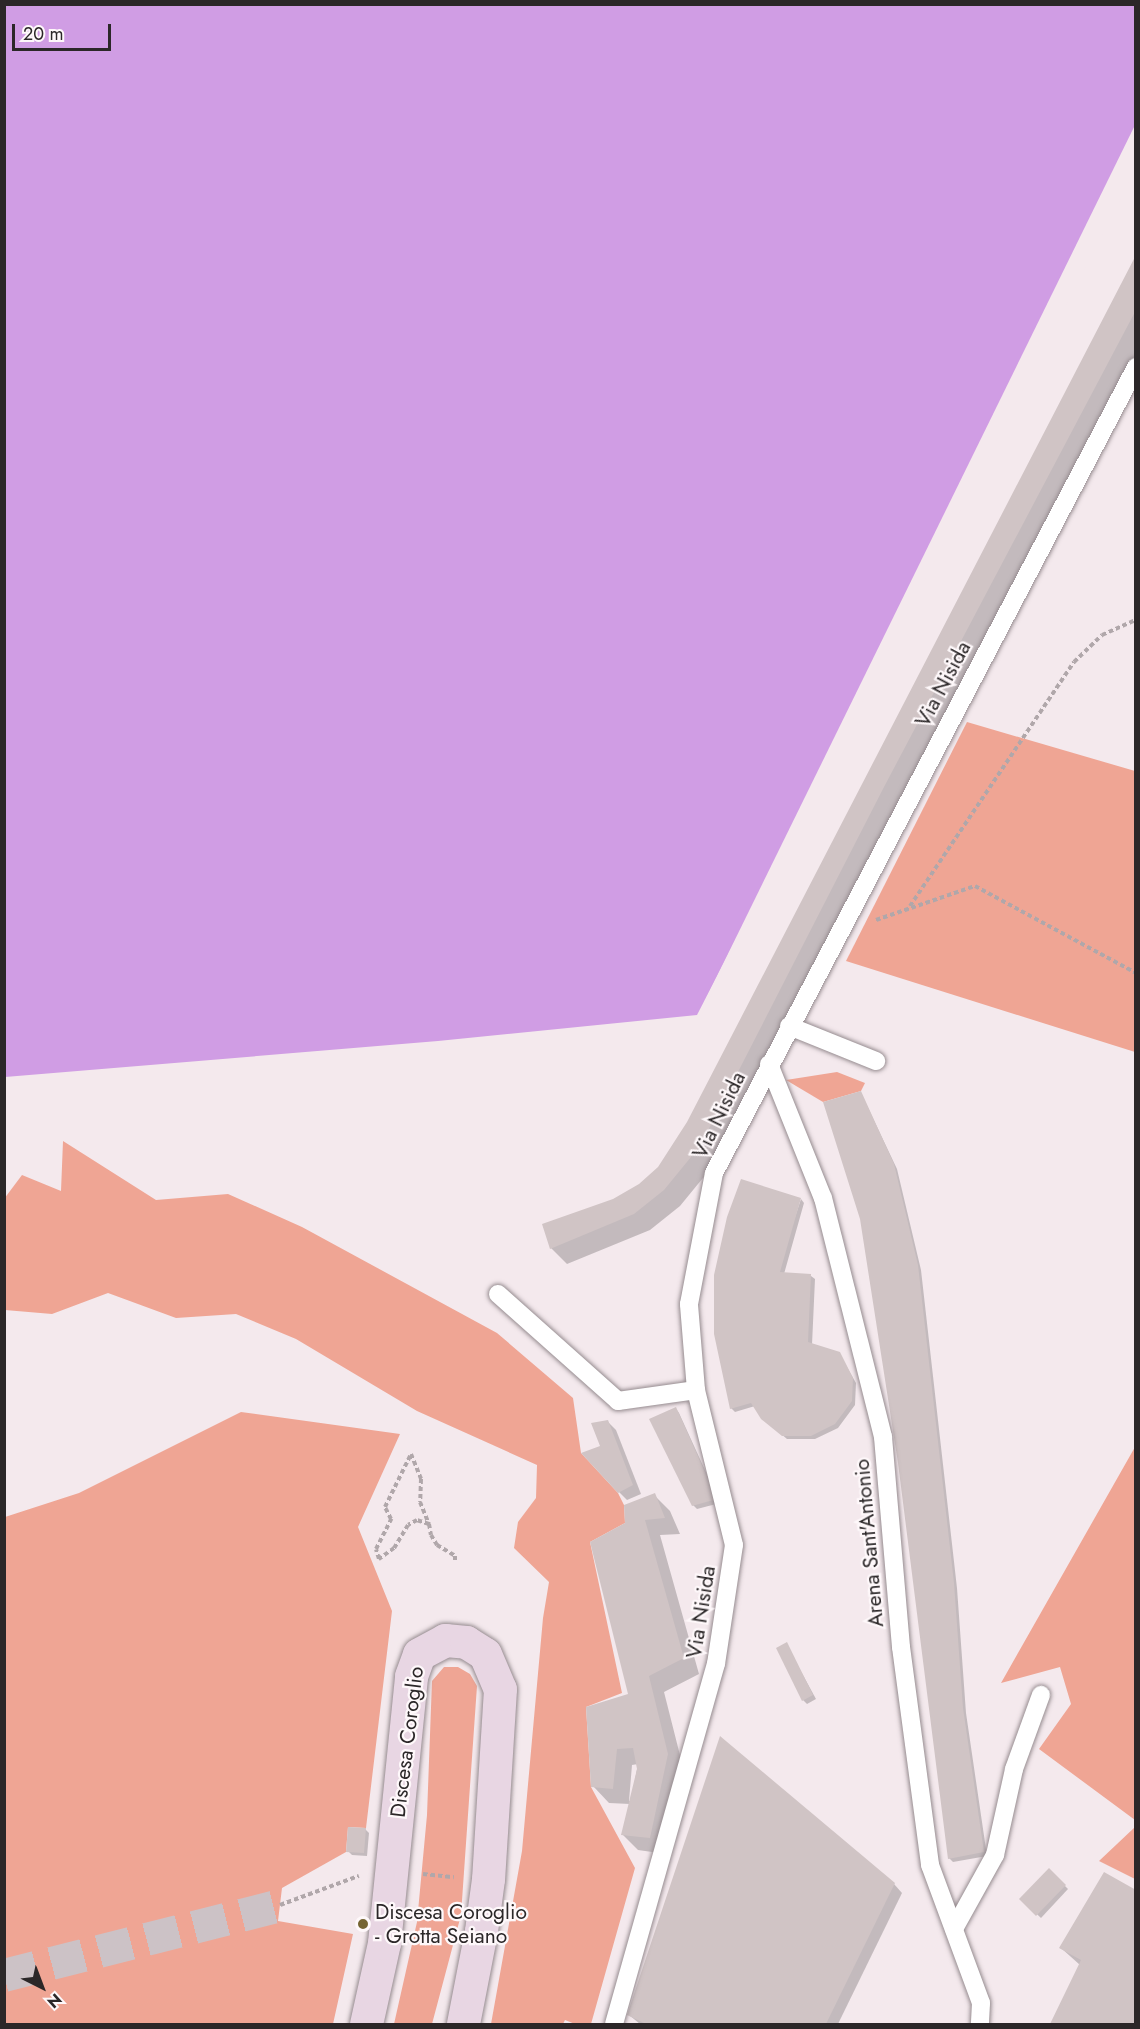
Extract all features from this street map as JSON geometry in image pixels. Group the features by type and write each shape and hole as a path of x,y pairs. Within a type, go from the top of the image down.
{"street":[{"name":"Discesa Coroglio","path":"366,2025 384,1942 411,1677 419,1654 445,1640 466,1642 485,1654 500,1689 488,1879 481,1931 463,2025"}],"lane":[{"name":"Via Nisida","path":"614,2025 716,1664 734,1545 696,1390 689,1304 714,1173 769,1064 1136,367"},
{"path":"789,1026 876,1061"},
{"name":"Arena Sant'Antonio","path":"769,1064 823,1198 883,1437 901,1647 930,1865 981,2003 980,2025"},
{"path":"498,1294 618,1401 696,1390"},
{"path":"954,1929 995,1855 1014,1769 1041,1695"}],"path":[{"path":"910,906 1074,662 1102,636 1136,620"},
{"path":"842,925 858,932 870,922 910,906 975,886 1136,973"},
{"path":"429,1524 417,1520 408,1525 394,1548 379,1559 376,1549 391,1519 385,1507 411,1454 421,1479 420,1502 429,1524 437,1545 455,1556 455,1563"},
{"path":"422,1874 464,1878"},
{"path":"279,1905 359,1875"}],"shaded area":[{"path":"5,5 1135,5 1135,152 1124,185 697,1015 438,1041 5,1077"},
{"path":"967,722 1135,771 1135,1052 846,961"},
{"path":"837,1072 865,1083 861,1091 823,1102 786,1080"},
{"path":"63,1141 156,1200 228,1194 302,1227 497,1333 573,1398 581,1453 618,1493 624,1505 625,1523 590,1542 622,1693 586,1707 591,1787 635,1868 591,2024 575,2024 565,2020 563,2024 491,2024 522,1851 543,1618 549,1582 514,1548 518,1522 536,1498 537,1465 417,1411 296,1339 236,1314 176,1318 108,1293 52,1314 5,1310 4,1199 22,1175 61,1191"},
{"path":"241,1412 400,1434 358,1527 392,1611 366,1828 348,1827 346,1852 282,1888 278,1921 353,1934 333,2024 5,2024 5,1517 79,1493"},
{"path":"1135,1447 1135,1820 1039,1749 1071,1704 1060,1667 1001,1683"},
{"path":"444,1667 458,1667 470,1674 477,1686 461,1915 432,2024 394,2024 417,1922 427,1815 432,1681"},
{"path":"1135,1827 1135,1879 1099,1861"}],"pier":[{"path":"1136,123 1136,161 1127,187 700,1017 696,1019"}],"building":[{"path":"1136,255 1136,310 884,787 700,1146 664,1190 634,1214 550,1249 542,1224 613,1199 639,1184 658,1167 687,1122"},
{"path":"861,1091 894,1164 918,1265 954,1583 963,1708 984,1852 948,1859 898,1463 860,1219 823,1102"},
{"path":"741,1179 801,1198 780,1272 811,1274 808,1342 840,1352 853,1378 852,1401 835,1424 811,1436 782,1436 761,1419 751,1403 730,1409 714,1334 714,1275 727,1217"},
{"path":"676,1407 717,1499 692,1506 649,1419"},
{"path":"608,1420 633,1485 618,1493 581,1453 600,1446 591,1423"},
{"path":"655,1493 665,1518 645,1520 684,1658 649,1676 668,1754 650,1838 621,1835 637,1769 633,1748 617,1749 613,1789 591,1787 586,1707 628,1694 590,1542 625,1523 624,1505"},
{"path":"787,1642 813,1695 802,1701 776,1648"},
{"path":"720,1736 895,1883 826,2024 646,2024 627,2015"},
{"path":"348,1827 366,1828 364,1853 346,1852"},
{"path":"1049,1868 1066,1885 1036,1916 1019,1899"},
{"path":"1104,1872 1136,1890 1136,2024 1050,2024 1081,1960 1059,1948"}],"tunnel":[{"path":"4,1975 280,1905"}],"place":[{"name":"Discesa Coroglio - Grotta Seiano","path":"363,1924"}]}
